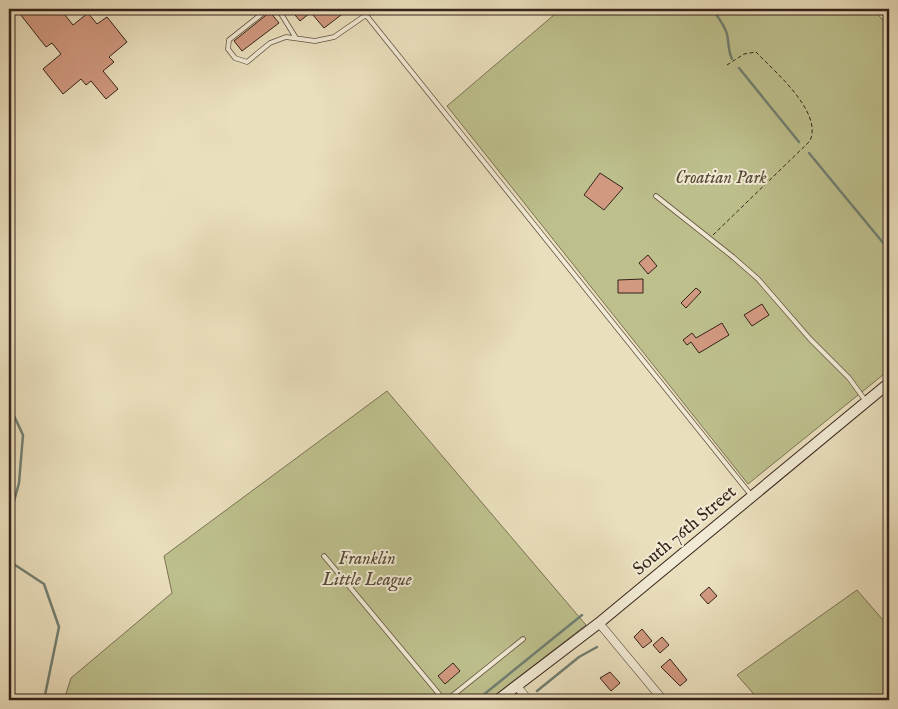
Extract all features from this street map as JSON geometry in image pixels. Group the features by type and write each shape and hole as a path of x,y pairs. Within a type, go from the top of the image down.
{"main road":[{"name":"South 76th Street","path":"498,700 599,623 889,383"}],"street":[{"path":"599,623 663,700"},
{"path":"517,686 528,700"}],"lane":[{"path":"268,9 229,40 228,50 235,58 247,62 270,43 286,37 315,41 334,37 374,9"},
{"path":"278,9 296,38"},
{"path":"366,15 752,496"},
{"path":"656,196 758,279 810,338 850,378 867,402"},
{"path":"324,556 445,700 523,639"}],"path":[{"path":"709,239 810,142 814,134 812,120 792,89 756,52 744,54 727,65"}],"green space":[{"name":"Croatian Park","path":"561,9 873,9 889,27 889,370 748,484 447,106"},
{"name":"Franklin Little League","path":"387,391 586,625 489,700 64,700 71,678 172,593 164,556"},
{"path":"857,590 889,627 889,700 759,700 737,675"}],"building":[{"path":"26,9 60,9 73,25 88,13 97,24 107,17 127,42 109,57 114,62 103,71 118,89 106,99 91,81 86,85 81,79 63,94 43,69 61,54 52,43 46,47 20,14"},
{"path":"290,9 315,9 300,21"},
{"path":"322,9 349,9 324,28 313,15"},
{"path":"270,12 279,23 242,51 234,41"},
{"path":"600,173 623,188 604,210 584,195"},
{"path":"648,255 657,266 648,274 639,263"},
{"path":"643,279 643,293 618,293 618,280"},
{"path":"696,288 701,292 686,308 681,303"},
{"path":"762,304 769,315 752,326 744,315"},
{"path":"722,323 729,335 699,353 691,342 687,345 683,340 692,333 696,338"},
{"path":"709,587 717,596 708,604 700,595"},
{"path":"642,629 652,641 643,648 634,637"},
{"path":"662,637 669,645 660,653 653,645"},
{"path":"670,659 687,680 680,686 661,667"},
{"path":"453,663 460,671 445,684 438,676"},
{"path":"610,672 620,683 611,691 600,678"}],"waterway":[{"path":"712,9 726,30 732,59"},
{"path":"739,68 799,142"},
{"path":"809,153 889,250"},
{"path":"9,405 23,435 19,483 9,520"},
{"path":"9,561 44,584 59,627 44,700"},
{"path":"477,700 582,615"},
{"path":"537,691 579,657 597,647"}]}
